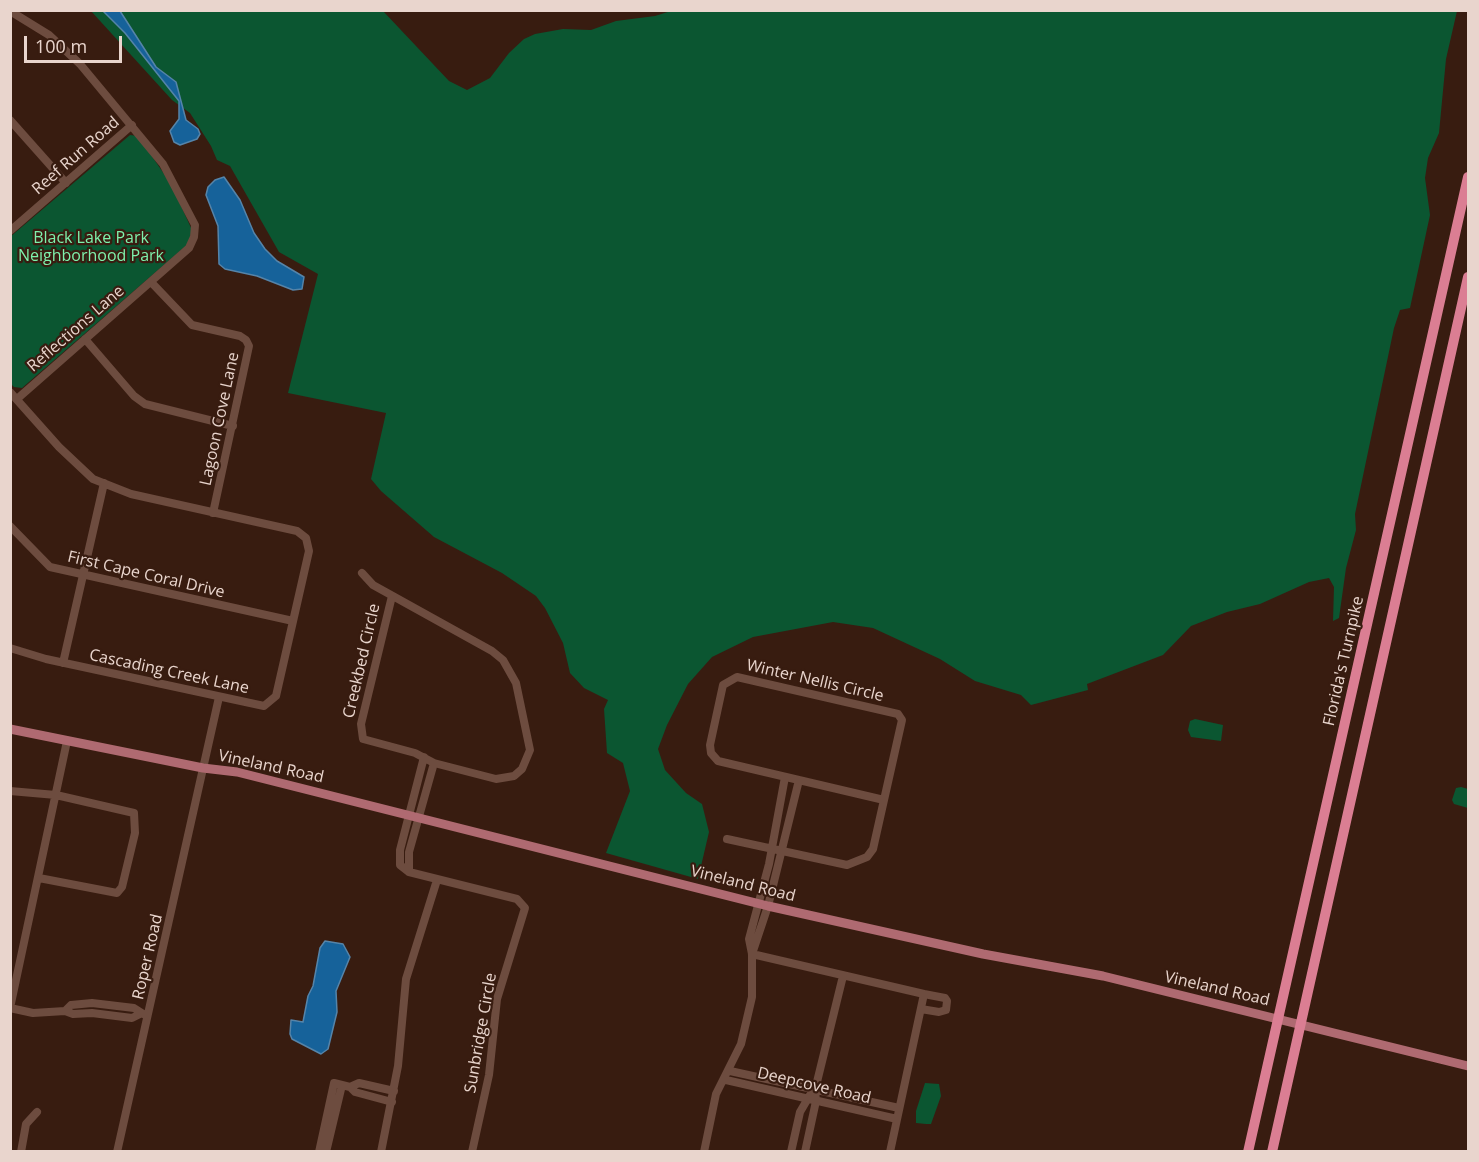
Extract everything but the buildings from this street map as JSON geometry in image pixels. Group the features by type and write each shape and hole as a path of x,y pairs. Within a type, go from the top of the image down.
{"highway":[{"name":"Florida's Turnpike","path":"1248,1152 1468,177"},
{"path":"1272,1152 1468,277"}],"main road":[{"name":"Vineland Road","path":"10,729 204,768 237,772 768,906 983,954 1103,976 1468,1066"}],"street":[{"name":"Reflections Lane","path":"10,11 49,35 80,64 163,164 195,225 194,237 189,248 17,399"},
{"path":"10,120 66,183"},
{"name":"Reef Run Road","path":"10,231 132,125"},
{"name":"Lagoon Cove Lane","path":"151,282 192,325 246,340 249,356 213,513"},
{"path":"85,339 134,396 145,404 233,426"},
{"path":"10,392 71,459 93,479 131,494 213,513"},
{"path":"63,663 104,483"},
{"name":"Cascading Creek Lane","path":"10,648 63,663 219,697 257,705 271,703 276,696 309,551 306,538 297,531 213,513"},
{"name":"First Cape Coral Drive","path":"10,526 50,567 293,621"},
{"name":"Creekbed Circle","path":"362,573 373,585 492,651 503,660 516,683 530,750 522,769 514,776 496,778 434,763 424,757 370,743 363,739 360,731 392,596"},
{"name":"Winter Nellis Circle","path":"737,677 902,716 884,800 785,777 718,761 711,753 710,745 723,685 730,680 737,677"},
{"name":"Roper Road","path":"117,1152 144,1015 219,697"},
{"path":"67,741 10,1008 33,1012 65,1011 73,1014 92,1013 132,1018 144,1015"},
{"path":"410,872 409,852 424,757"},
{"path":"410,872 400,865 400,850 434,763"},
{"path":"704,1152 716,1094 726,1080 741,1044 752,997 753,954 749,939 767,870 785,777"},
{"path":"753,954 761,934 799,780"},
{"path":"10,791 56,795 135,813 135,833 122,887 117,893 39,878"},
{"path":"727,839 847,865 867,858 873,849 884,800"},
{"path":"400,850 409,852"},
{"path":"767,870 776,872"},
{"name":"Sunbridge Circle","path":"410,872 517,899 525,908 497,999 489,1075 472,1152"},
{"path":"381,1152 394,1091 406,979 437,880"},
{"path":"751,932 761,934"},
{"path":"753,954 945,998 947,1002 945,1010 939,1012 921,1009"},
{"path":"805,1152 816,1101 815,1090 843,975"},
{"path":"890,1152 924,994"},
{"path":"65,1011 71,1005 92,1003 134,1008 144,1015"},
{"path":"92,1003 92,1013"},
{"name":"Deepcove Road","path":"730,1071 899,1108"},
{"name":"Deepcove Road","path":"726,1080 897,1119"},
{"path":"342,1085 359,1083 394,1091"},
{"path":"342,1085 355,1092 392,1102"},
{"path":"319,1152 342,1085"},
{"path":"326,1152 342,1085"},
{"path":"791,1152 800,1112 815,1090"},
{"path":"21,1152 26,1124 37,1112"}],"green space":[{"path":"91,11 383,11 449,81 467,90 490,78 509,53 524,39 535,34 563,29 591,30 616,21 655,16 671,11 1457,11 1446,59 1439,133 1428,158 1425,178 1430,215 1410,308 1400,310 1394,328 1355,514 1356,530 1346,568 1339,618 1333,621 1334,587 1329,578 1309,582 1260,604 1227,612 1191,626 1163,655 1087,684 1088,690 1031,705 1021,695 975,681 940,659 873,628 833,622 753,637 712,657 688,684 667,725 658,749 665,770 686,793 702,804 709,832 698,879 606,853 630,791 623,763 607,753 604,709 608,700 584,688 570,673 563,643 545,608 536,596 502,573 434,537 381,491 371,479 386,413 288,393 318,274 279,252 230,166 217,160 190,113 172,100"},
{"name":"Black Lake Park Neighborhood Park","path":"130,135 138,136 171,184 192,230 188,244 22,388 14,387 11,384 10,237"},
{"path":"1195,719 1223,725 1221,741 1191,737 1188,730 1190,721"},
{"path":"1456,788 1468,789 1468,808 1454,804 1452,800"},
{"path":"925,1083 939,1084 941,1096 931,1124 916,1123 916,1111"}],"water":[{"path":"103,11 120,11 156,67 176,82 186,120 198,129 200,134 197,139 180,145 174,142 170,131 179,119 179,101 125,33"},
{"path":"224,177 240,200 254,233 265,249 277,261 304,277 302,289 293,290 257,276 225,269 219,264 218,226 206,195 208,187 215,180"},
{"path":"325,941 343,944 350,957 336,991 337,1012 328,1049 321,1054 292,1039 290,1034 291,1020 303,1022 320,948"}]}
